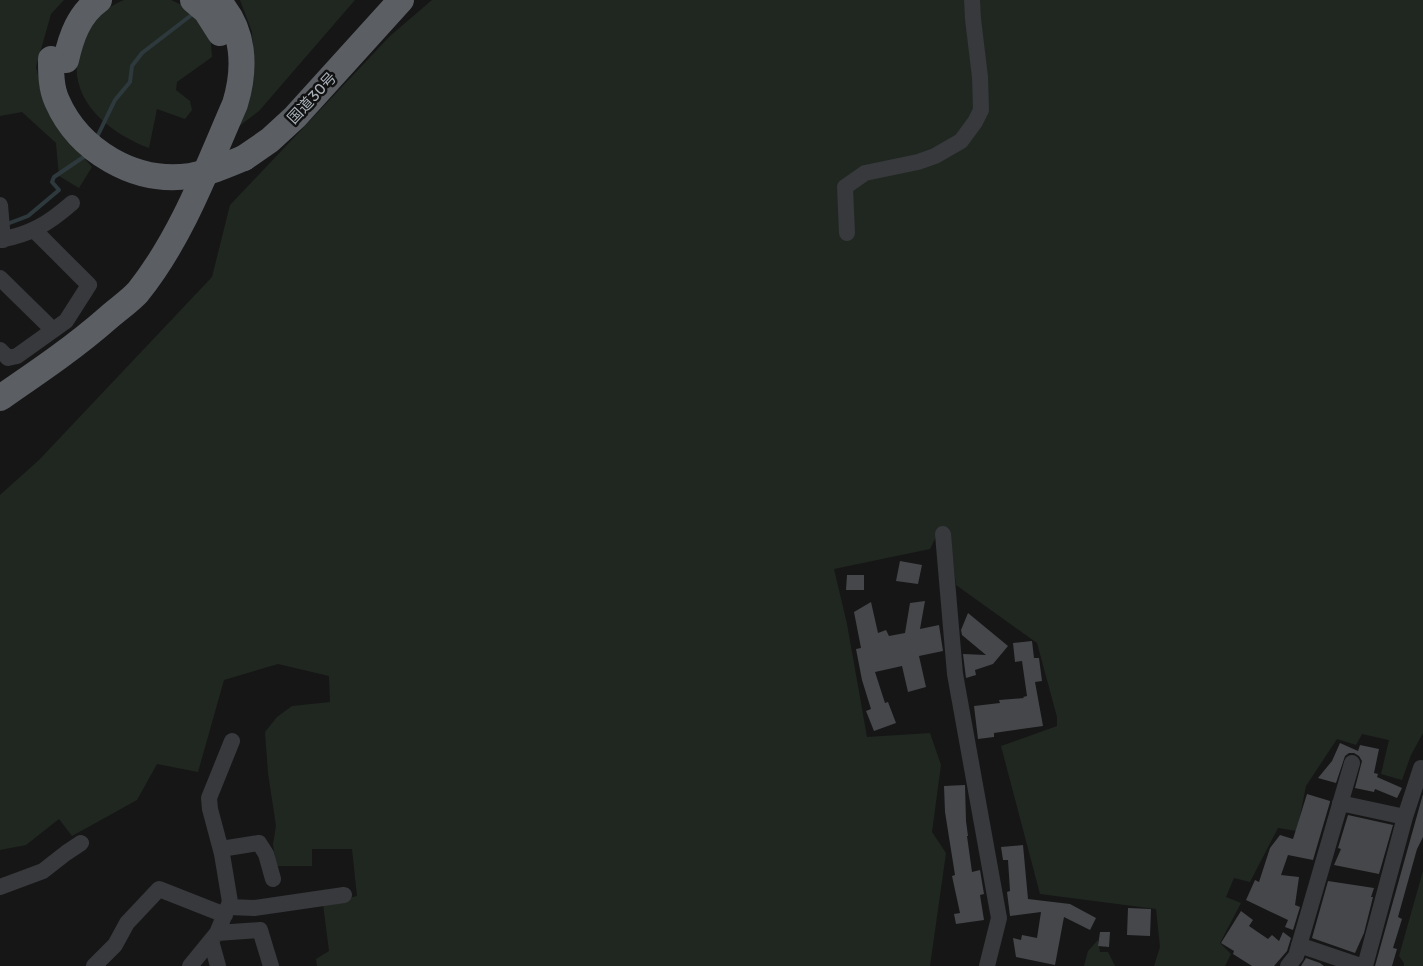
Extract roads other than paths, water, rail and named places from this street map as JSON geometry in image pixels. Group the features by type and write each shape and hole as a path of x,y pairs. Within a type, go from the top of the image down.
{"highway":[{"name":"国道30号","path":"76,0 60,25 54,40 58,60 73,97 84,116 102,136 127,151 146,159 169,162 193,160 217,153 240,151 270,140 295,118 401,0"},
{"name":"国道30号","path":"58,60 69,44 77,25 85,13 100,0"},
{"path":"193,0 206,10 218,29 230,38"},
{"path":"0,398 56,360 111,315 139,274 160,237 221,95 230,38 230,18 217,0"},
{"name":"国道30号","path":"240,151 260,128 300,90 380,0"}],"street":[{"path":"847,233 845,187 865,173 918,162 935,156 961,141 976,122 980,110 980,77 972,19 972,0"},
{"path":"35,231 56,217 72,203"},
{"path":"0,350 8,358 18,356 66,321 89,285 35,231 1,227"},
{"path":"0,278 53,330"},
{"path":"944,534 955,674 999,918 987,966"},
{"path":"190,966 214,937 230,902 221,849 210,809 209,798 232,741"},
{"path":"1288,966 1296,956 1352,763"},
{"path":"1365,966 1405,817 1421,768"},
{"path":"1340,802 1405,817"},
{"path":"0,887 43,871 66,852 82,843"},
{"path":"221,849 260,843 266,854 273,879"},
{"path":"94,966 115,945 127,923 159,888 227,911 344,895"},
{"path":"214,937 260,930 271,966"},
{"path":"214,937 218,966"},
{"path":"1299,945 1361,966"}],"waterway":[{"path":"97,137 115,100 130,82 132,66 142,53 194,13"},
{"path":"7,224 28,216 59,190 52,182 54,177 88,154"}]}
